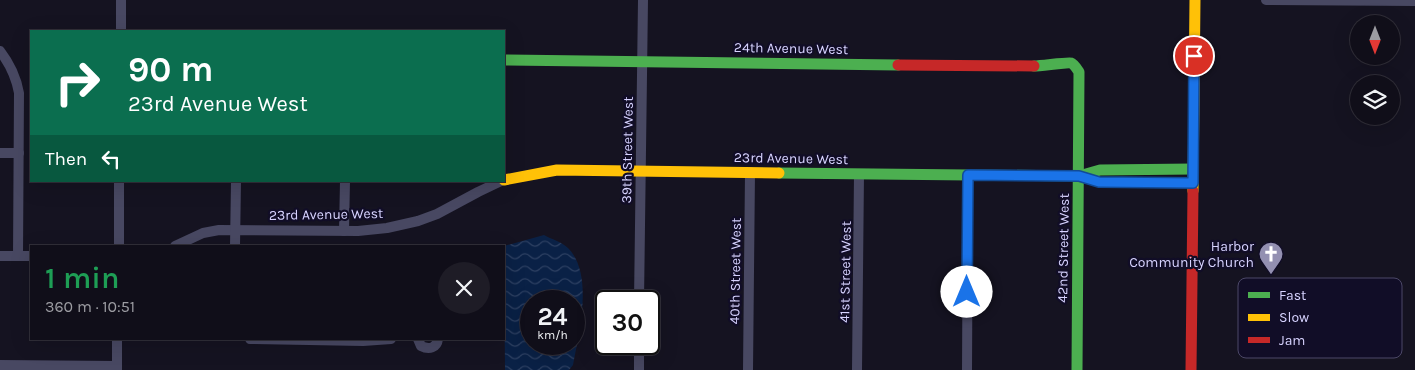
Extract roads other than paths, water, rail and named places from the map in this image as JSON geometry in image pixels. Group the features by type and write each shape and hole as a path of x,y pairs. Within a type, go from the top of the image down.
{"street":[{"path":"121,0 121,30"},
{"name":"39th Street West","path":"639,290 643,0"},
{"path":"1192,370 1195,0"},
{"path":"1266,0 1415,1"},
{"path":"0,50 12,67 19,93 18,256"},
{"name":"24th Avenue West","path":"505,60 1026,66 1048,66 1068,62 1072,63 1075,67"},
{"name":"42nd Street West","path":"1075,67 1079,72 1077,370"},
{"path":"0,153 18,153"},
{"name":"23rd Avenue West","path":"1079,176 1100,170 1193,169"},
{"name":"23rd Avenue West","path":"505,180 558,170 1079,176 1099,182 1193,183"},
{"name":"40th Street West","path":"748,370 750,172"},
{"name":"41st Street West","path":"858,370 859,174"},
{"path":"967,370 968,175"},
{"path":"118,245 119,182"},
{"path":"235,245 236,182"},
{"path":"344,231 345,182"},
{"name":"23rd Avenue West","path":"177,245 203,233 219,230 344,231 386,228 418,221 437,214 500,182"},
{"path":"0,256 30,256"},
{"path":"0,365 117,368 117,340"},
{"path":"306,340 377,340"},
{"path":"418,340 421,346 426,349 436,346 438,340"},
{"path":"639,355 639,370"}],"water":[{"path":"544,235 566,246 576,259 581,273 583,290 520,290 520,355 575,355 573,365 569,370 505,370 505,246"}],"place":[{"name":"Harbor Community Church","path":"1271,275"}]}
